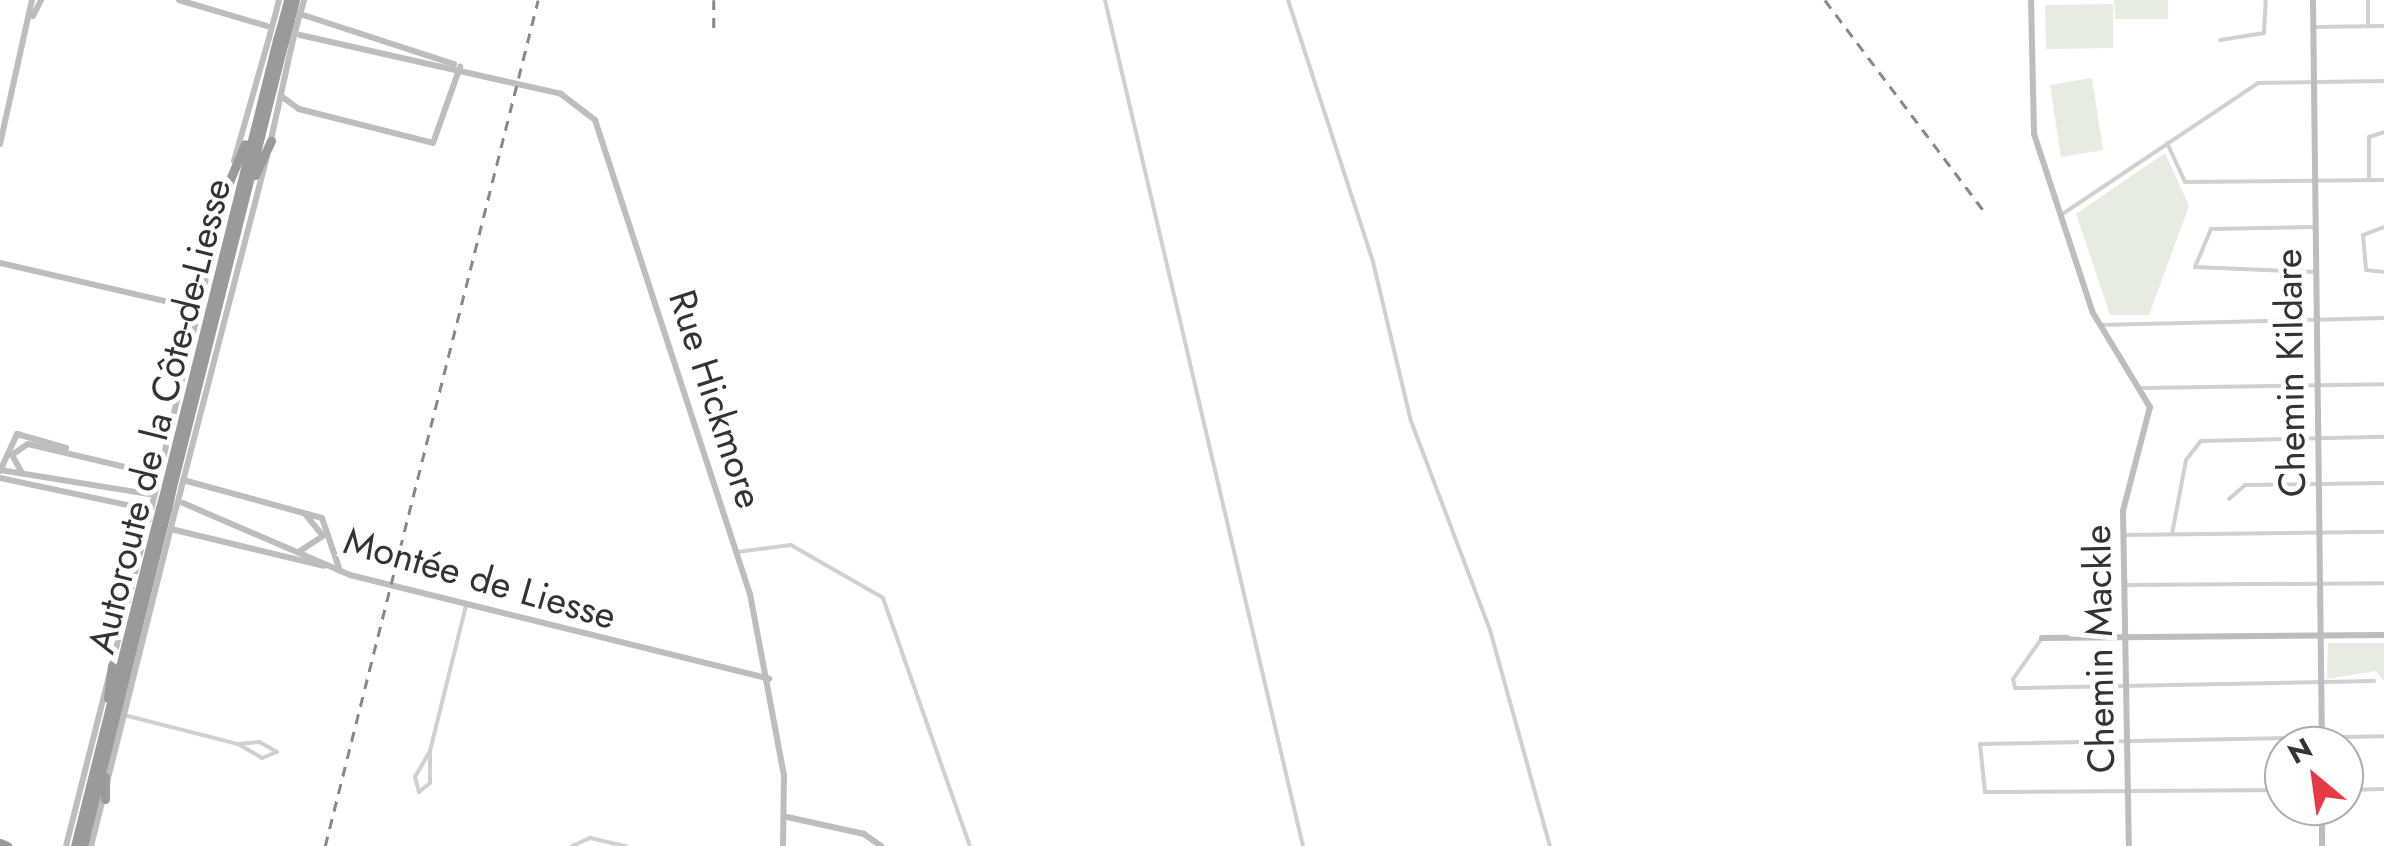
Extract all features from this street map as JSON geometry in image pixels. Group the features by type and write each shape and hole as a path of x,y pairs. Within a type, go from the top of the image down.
{"highway":[{"name":"Autoroute de la Côte-de-Liesse","path":"79,846 107,748 167,484 261,104 292,0"},
{"name":"Autoroute de la Côte-de-Liesse","path":"167,484 281,41"},
{"path":"229,182 261,104"},
{"path":"238,220 271,141"},
{"name":"Autoroute de la Côte-de-Liesse","path":"79,846 108,716 163,509"},
{"path":"108,716 112,665"},
{"path":"105,799 107,748"},
{"path":"0,843 8,846"}],"street":[{"path":"32,0 32,17"},
{"path":"0,144 32,17 41,0"},
{"path":"179,0 267,26"},
{"path":"279,0 289,18 460,67"},
{"path":"167,484 229,182 289,18 304,0"},
{"path":"1105,0 1303,846"},
{"path":"1288,0 1373,262 1410,420 1490,630 1550,846"},
{"path":"2031,0 2032,126 2100,325 2142,388 2384,384"},
{"path":"2220,40 2264,33 2266,0"},
{"name":"Chemin Kildare","path":"2313,0 2322,726"},
{"path":"2368,0 2368,26"},
{"path":"2313,27 2384,26"},
{"path":"300,35 460,67"},
{"path":"183,480 271,141 280,96 281,41"},
{"path":"280,96 300,109 435,143 460,67"},
{"name":"Rue Hickmore","path":"460,67 568,96 595,120 737,552 770,679 787,817 782,846"},
{"path":"2060,214 2258,83 2384,80"},
{"path":"277,112 300,109"},
{"path":"2369,180 2369,138 2384,132"},
{"path":"2167,142 2182,181 2384,180"},
{"path":"2316,227 2211,229 2198,273 2316,272"},
{"path":"2384,227 2366,228 2363,250 2366,270 2384,272"},
{"path":"0,263 200,309"},
{"path":"2100,325 2384,318"},
{"name":"Chemin Mackle","path":"2130,846 2124,506 2150,413 2142,388"},
{"path":"0,473 17,434 167,484 183,480 326,520 341,572"},
{"path":"2172,534 2174,504 2198,443 2384,437"},
{"path":"22,473 12,457 22,444 86,456"},
{"path":"0,473 22,473 149,494"},
{"path":"0,473 136,507 148,520"},
{"path":"2229,499 2237,486 2384,484"},
{"name":"Montée de Liesse","path":"183,503 341,572 770,679"},
{"path":"66,846 148,520 163,509 171,529 92,846"},
{"path":"299,552 323,535 305,514"},
{"path":"171,529 282,558 327,565"},
{"path":"2124,535 2384,532"},
{"path":"310,558 331,544"},
{"path":"737,552 791,545 883,598 970,846"},
{"path":"2126,585 2384,582"},
{"path":"430,751 430,783 420,792 414,782 430,751 466,605"},
{"path":"2374,681 2320,686 2016,688 2013,679 2042,638 2384,635"},
{"path":"124,714 238,744 266,759 277,752 260,742 238,744"},
{"path":"2264,737 1985,740 1984,792 2264,790"},
{"path":"787,817 864,834 881,846"},
{"path":"572,846 590,838 626,846"}],"shaded area":[{"path":"2114,0 2168,0 2168,19 2115,19"},
{"path":"2113,4 2113,48 2046,49 2045,5"},
{"path":"2092,78 2103,150 2061,157 2050,85"},
{"path":"2165,153 2189,206 2149,315 2110,315 2076,214"},
{"path":"2328,643 2384,643 2384,681 2376,671 2327,679"}],"railway":[{"path":"325,846 538,0"},
{"path":"714,0 714,34"},
{"path":"1825,0 1984,211"}]}
